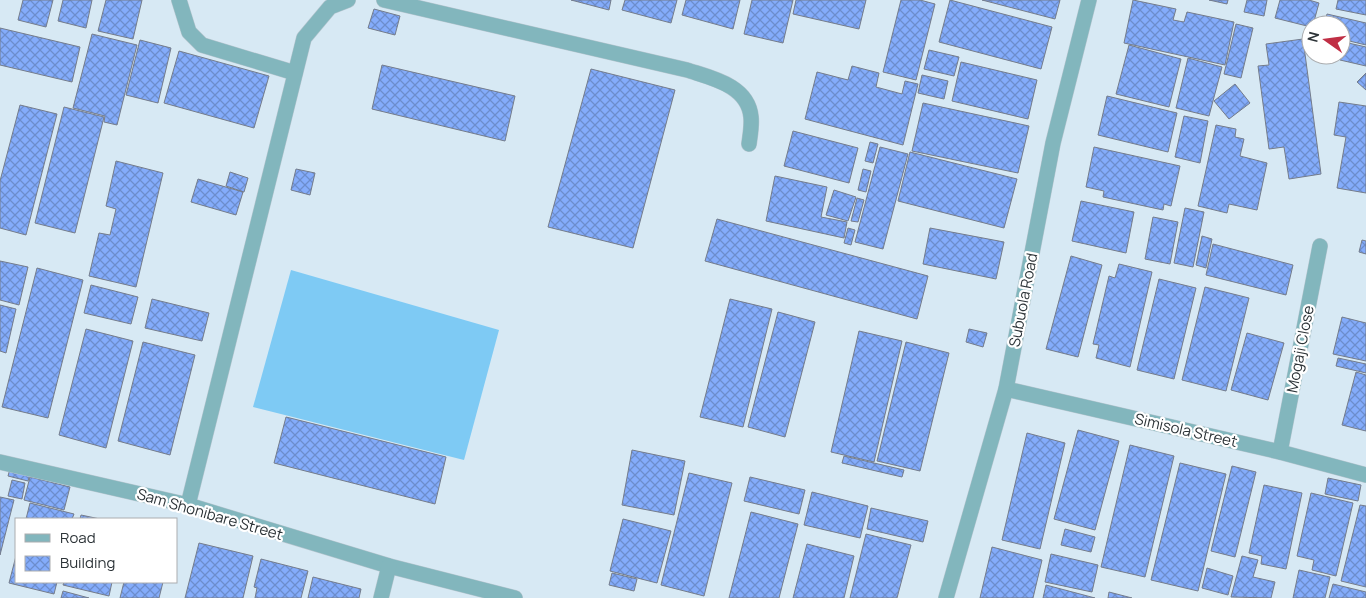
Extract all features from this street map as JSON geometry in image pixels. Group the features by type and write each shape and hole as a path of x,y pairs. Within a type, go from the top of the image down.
{"street":[{"path":"179,0 189,32 202,45 295,73"},
{"path":"188,505 304,38 330,7 348,0"},
{"path":"384,0 686,70 725,83 744,97 752,117 749,144"},
{"name":"Subuola Road","path":"946,598 1006,389 1053,142 1089,0"},
{"name":"Mogaji Close","path":"1280,452 1320,246"},
{"name":"Simisola Street","path":"1006,389 1280,452 1366,475"},
{"name":"Sam Shonibare Street","path":"0,462 188,505 389,566 515,598"},
{"path":"381,598 389,566"}],"shaded area":[{"path":"291,270 499,330 464,460 253,407"}],"building":[{"path":"23,0 53,0 46,27 18,20"},
{"path":"63,0 92,0 86,28 58,21"},
{"path":"106,0 142,0 133,39 98,31"},
{"path":"571,0 611,0 609,10"},
{"path":"625,0 677,0 671,23 622,10"},
{"path":"686,0 740,0 733,29 682,15"},
{"path":"752,0 793,0 783,43 744,34"},
{"path":"796,0 866,0 859,29 793,14"},
{"path":"901,0 920,0 935,4 916,80 883,72"},
{"path":"950,0 1052,27 1041,69 939,42"},
{"path":"982,0 1060,0 1055,19"},
{"path":"1133,0 1176,9 1173,20 1184,22 1187,12 1234,22 1225,65 1124,43"},
{"path":"1209,0 1228,0 1227,4"},
{"path":"1247,0 1267,0 1264,16 1244,12"},
{"path":"1280,0 1309,0 1319,3 1316,15 1301,15 1301,24 1275,18"},
{"path":"1338,0 1366,0 1366,15 1336,9"},
{"path":"374,9 400,16 395,35 368,28"},
{"path":"1351,20 1366,23 1366,45 1351,41"},
{"path":"1236,24 1253,28 1241,78 1224,74"},
{"path":"0,28 80,47 72,82 0,65"},
{"path":"92,34 137,45 117,125 104,122 105,116 73,108"},
{"path":"1301,39 1301,65 1306,65 1321,174 1289,179 1284,147 1269,149 1258,66 1269,65 1266,44"},
{"path":"140,40 171,48 158,103 126,95"},
{"path":"1351,44 1366,47 1366,66 1351,63"},
{"path":"1129,45 1181,59 1169,107 1116,94"},
{"path":"929,50 959,57 954,76 924,69"},
{"path":"179,51 269,76 254,128 164,103"},
{"path":"1188,58 1222,67 1209,116 1176,108"},
{"path":"961,62 1037,80 1028,119 952,101"},
{"path":"382,65 515,96 505,141 372,109"},
{"path":"852,66 879,73 876,87 902,94 905,81 918,84 903,145 805,119 817,72 848,80"},
{"path":"591,69 675,90 633,248 548,227"},
{"path":"1366,73 1366,90 1357,82"},
{"path":"922,75 948,81 944,99 918,93"},
{"path":"1235,84 1250,103 1229,119 1214,101"},
{"path":"1107,96 1177,113 1168,152 1098,135"},
{"path":"1339,102 1366,106 1366,193 1337,188 1346,137 1334,135"},
{"path":"923,103 1029,126 1018,173 912,151"},
{"path":"20,105 57,114 26,235 0,228 0,181"},
{"path":"64,107 104,117 75,233 35,223"},
{"path":"1184,116 1208,121 1200,163 1175,157"},
{"path":"1216,125 1236,129 1235,137 1244,139 1240,156 1267,163 1257,210 1229,204 1227,213 1198,206"},
{"path":"793,131 858,148 849,183 784,166"},
{"path":"870,142 878,144 873,163 865,161"},
{"path":"880,147 908,154 883,249 855,242"},
{"path":"1094,147 1180,166 1171,206 1164,204 1163,210 1103,197 1104,191 1086,187"},
{"path":"910,152 1017,179 1004,228 898,201"},
{"path":"116,161 163,173 136,287 89,276 99,233 110,235 116,209 106,206"},
{"path":"296,169 315,173 310,195 291,190"},
{"path":"863,169 871,171 866,192 858,190"},
{"path":"230,172 248,178 244,192 226,186"},
{"path":"775,176 827,187 821,217 847,222 844,238 766,221"},
{"path":"198,179 243,192 236,215 191,202"},
{"path":"834,190 856,197 848,221 826,215"},
{"path":"857,198 864,200 858,222 851,221"},
{"path":"1081,201 1134,212 1126,253 1072,241"},
{"path":"1185,208 1204,212 1193,267 1174,263"},
{"path":"1153,217 1178,222 1170,264 1145,259"},
{"path":"717,219 928,276 917,319 705,261"},
{"path":"848,228 855,230 851,245 844,243"},
{"path":"930,228 1004,242 996,279 923,264"},
{"path":"1202,236 1212,239 1206,268 1196,265"},
{"path":"1362,240 1366,241 1366,254 1359,252"},
{"path":"1213,244 1293,265 1286,295 1206,275"},
{"path":"1071,256 1102,265 1078,357 1046,349"},
{"path":"0,261 28,267 19,305 0,300"},
{"path":"1119,264 1152,272 1130,367 1096,358 1099,345 1093,344 1109,276 1115,278"},
{"path":"37,268 83,280 48,418 2,407"},
{"path":"1159,279 1196,288 1174,379 1137,370"},
{"path":"91,285 138,297 131,324 84,313"},
{"path":"1205,287 1249,298 1226,391 1182,380"},
{"path":"152,299 209,313 202,341 145,328"},
{"path":"730,299 772,309 743,427 700,417"},
{"path":"0,305 16,309 6,353 0,351"},
{"path":"778,312 815,322 785,437 748,427"},
{"path":"1342,317 1366,323 1366,361 1333,354"},
{"path":"86,329 133,341 106,448 59,435"},
{"path":"969,329 987,333 983,347 966,342"},
{"path":"859,331 902,341 874,462 831,452"},
{"path":"1247,333 1284,343 1268,400 1231,390"},
{"path":"143,342 195,355 170,455 118,441"},
{"path":"906,342 949,353 920,471 877,461"},
{"path":"1338,358 1366,364 1366,373 1336,366"},
{"path":"1356,372 1366,375 1366,431 1342,425"},
{"path":"286,417 446,457 435,504 274,463"},
{"path":"1078,430 1119,441 1095,530 1054,519"},
{"path":"1027,433 1065,443 1040,549 1002,540"},
{"path":"1130,445 1174,456 1145,577 1101,567"},
{"path":"632,450 685,461 674,515 622,505"},
{"path":"844,456 904,470 902,477 842,463"},
{"path":"1180,463 1226,474 1198,591 1151,580"},
{"path":"11,465 31,470 28,481 8,476"},
{"path":"1232,466 1256,472 1235,557 1211,551"},
{"path":"689,473 732,483 704,596 661,585"},
{"path":"30,477 70,487 64,510 24,500"},
{"path":"750,477 805,490 799,514 744,501"},
{"path":"1328,478 1361,485 1358,501 1325,494"},
{"path":"12,480 25,483 22,499 8,496"},
{"path":"1264,485 1302,493 1286,569 1261,564 1262,556 1249,553"},
{"path":"812,492 868,506 860,538 804,525"},
{"path":"1311,493 1353,503 1336,576 1312,570 1314,560 1297,556"},
{"path":"0,497 14,500 0,555"},
{"path":"30,503 74,514 72,518 26,518"},
{"path":"1360,505 1366,506 1366,587 1341,581"},
{"path":"871,508 928,521 923,542 867,529"},
{"path":"751,512 798,524 779,598 729,598"},
{"path":"81,515 95,518 80,518"},
{"path":"623,519 671,531 657,583 610,571"},
{"path":"1065,529 1095,537 1091,552 1061,545"},
{"path":"866,534 911,545 897,598 850,598"},
{"path":"199,543 253,556 243,598 185,598"},
{"path":"807,544 854,556 844,598 793,598"},
{"path":"992,547 1042,560 1033,598 980,598"},
{"path":"1051,554 1098,565 1092,592 1045,582"},
{"path":"1242,556 1258,560 1253,577 1275,582 1271,598 1231,597"},
{"path":"261,559 308,571 301,598 255,598 257,588 254,587"},
{"path":"15,560 15,583 57,583 54,594 9,583"},
{"path":"1207,568 1233,576 1228,595 1202,588"},
{"path":"1299,570 1330,577 1325,598 1293,598"},
{"path":"612,573 637,579 634,591 609,585"},
{"path":"313,577 361,589 359,598 308,598"},
{"path":"64,583 112,583 109,596 63,585"},
{"path":"124,583 163,583 159,598 120,598"},
{"path":"1333,584 1366,592 1366,598 1329,598"},
{"path":"1046,585 1095,598 1043,598"},
{"path":"63,591 89,598 61,598"},
{"path":"1109,592 1132,598 1108,598"}]}
